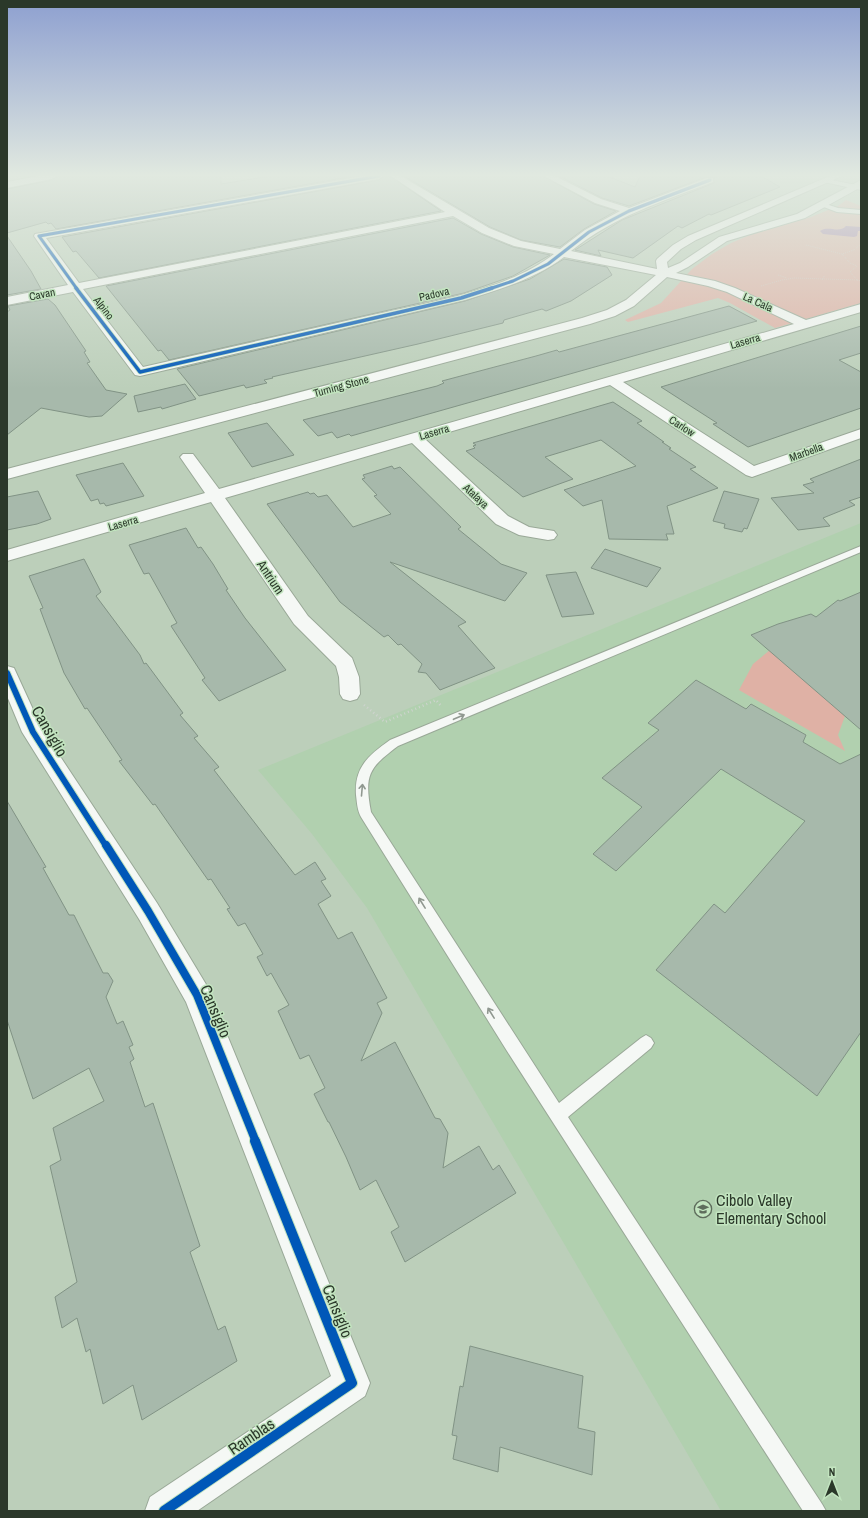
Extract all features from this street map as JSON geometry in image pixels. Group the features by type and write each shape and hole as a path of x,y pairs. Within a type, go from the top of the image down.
{"street":[{"name":"Alpino","path":"48,247 76,288 140,372"},
{"name":"Cavan","path":"7,301 284,247"},
{"name":"La Cala","path":"532,247 711,283 731,290 805,324"},
{"name":"Padova","path":"140,372 461,298 514,281 548,264 571,247"},
{"path":"664,274 662,261 677,247"},
{"name":"Turning Stone","path":"7,474 586,321 611,313 630,303 664,274 684,265 711,247"},
{"name":"Laserra","path":"7,556 861,308"},
{"name":"Carlow","path":"611,380 752,472"},
{"name":"Marbella","path":"752,472 861,432"},
{"name":"Atalaya","path":"415,438 502,520 525,532 548,535"},
{"name":"Antrium","path":"188,457 301,620 346,663 350,694"},
{"name":"Cansiglio","path":"7,673 33,732 148,911 197,995 352,1383"},
{"name":"Ramblas","path":"164,1511 352,1383"}],"lane":[{"path":"815,1511 512,1046 365,813 361,795 363,779 370,762 394,743 455,719 861,549"},
{"path":"557,1115 646,1043"}],"path":[{"path":"813,247 842,254 854,250 858,247"},
{"path":"842,254 850,263 857,266 850,272 857,280"},
{"path":"778,275 789,278 861,281"},
{"path":"822,280 825,275"},
{"path":"731,290 738,287 761,286 789,278"},
{"path":"350,694 385,722 436,700 455,719"}],"shaded area":[{"path":"724,247 861,247 861,303 775,328 718,298 628,322 625,320 661,303 692,269"},
{"name":"Cibolo Valley Elementary School","path":"861,523 861,1511 721,1511 367,908 312,834 258,770"},
{"path":"770,650 845,716 838,735 845,751 739,690 753,664"}],"building":[{"path":"7,247 14,247 41,289 7,295"},
{"path":"69,247 258,247 99,278 76,251 73,252"},
{"path":"306,247 513,247 550,255 513,276 464,293 169,360 161,350 158,351 106,286"},
{"path":"580,247 649,247 633,258 598,250 601,256 575,250"},
{"path":"564,259 607,267 612,275 571,301 546,311 542,309 504,320 503,323 272,377 273,378 264,380 267,383 246,388 244,385 199,396 177,369 465,301 530,279"},
{"path":"48,299 55,305 86,351 84,352 90,362 87,363 106,390 127,394 102,416 89,417 41,408 7,435 7,312 10,310 8,306"},
{"path":"729,306 757,321 351,436 349,434 337,438 332,432 318,436 303,420 437,386 444,383 442,381 557,350 559,352"},
{"path":"861,326 861,353 839,360 861,372 861,408 748,447 713,424 717,423 661,387"},
{"path":"185,384 196,399 162,409 161,407 138,412 134,396"},
{"path":"613,402 642,421 637,423 664,442 662,442 671,448 669,449 696,467 690,469 718,488 667,506 674,534 666,534 668,540 609,539 602,500 583,506 564,490 636,466 601,440 545,457 573,479 523,497 466,451 475,448 473,446 476,445 473,443"},
{"path":"267,423 294,455 252,467 228,433"},
{"path":"861,459 861,497 849,501 855,505 823,518 830,526 798,530 771,498 814,493 803,485 814,482 810,479"},
{"path":"123,463 144,496 106,506 104,503 100,504 98,499 91,501 76,475"},
{"path":"392,466 394,469 400,467 461,527 458,529 501,564 527,573 505,601 390,562 466,622 458,626 495,668 440,690 426,673 418,672 422,664 401,644 398,645 388,635 384,637 340,602 267,504 308,492 310,494 314,493 318,497 327,495 353,527 391,514 374,496 377,495 362,479 365,478 363,475"},
{"path":"38,491 51,519 37,524 7,530 7,497"},
{"path":"724,491 759,499 747,529 744,528 742,532 724,528 725,524 713,521"},
{"path":"186,528 198,548 201,547 213,564 228,589 226,590 245,618 286,670 219,701 202,680 205,678 171,626 177,623 149,573 144,574 129,545"},
{"path":"605,549 661,568 647,587 591,568"},
{"path":"84,559 101,592 96,596 140,655 144,664 146,663 183,713 180,715 198,736 194,738 219,767 214,770 295,875 315,862 326,879 321,881 331,896 318,904 338,939 352,932 387,998 377,1003 382,1013 361,1061 395,1042 435,1118 440,1119 448,1133 443,1168 479,1146 493,1170 499,1165 516,1193 405,1262 391,1232 399,1227 376,1180 360,1190 346,1157 314,1094 325,1088 309,1055 300,1059 278,1011 289,1005 271,973 267,976 257,957 263,954 245,923 238,926 227,909 230,908 211,879 208,880 155,804 153,805 119,761 122,760 87,708 85,709 64,673 40,609 43,608 29,576"},
{"path":"576,572 594,614 562,617 546,575"},
{"path":"861,592 861,730 751,635 778,624 811,614 816,617 838,600 840,601"},
{"path":"696,680 746,709 751,704 806,735 803,742 840,764 861,754 861,1032 817,1096 656,970 714,904 725,913 805,821 721,769 616,871 593,854 642,807 602,778 659,730 648,723"},
{"path":"7,801 46,867 43,868 69,915 74,915 103,973 108,973 113,981 106,997 117,1024 123,1021 133,1045 129,1047 134,1059 130,1062 145,1107 153,1103 200,1246 190,1252 218,1330 225,1326 237,1361 142,1420 133,1385 103,1404 90,1349 86,1352 77,1318 62,1328 55,1297 77,1282 50,1166 61,1160 53,1128 104,1101 89,1068 33,1099 7,1020"},
{"path":"470,1346 583,1376 578,1428 595,1432 592,1475 500,1447 498,1472 453,1459 457,1436 452,1435 460,1386 463,1387"}],"cycle path":[{"path":"47,247 140,372 461,298 513,281 548,264 570,247"},
{"path":"7,673 33,732 148,911 197,995 352,1383 164,1511"}],"place":[{"name":"Cibolo Valley Elementary School","path":"703,1209"}]}
